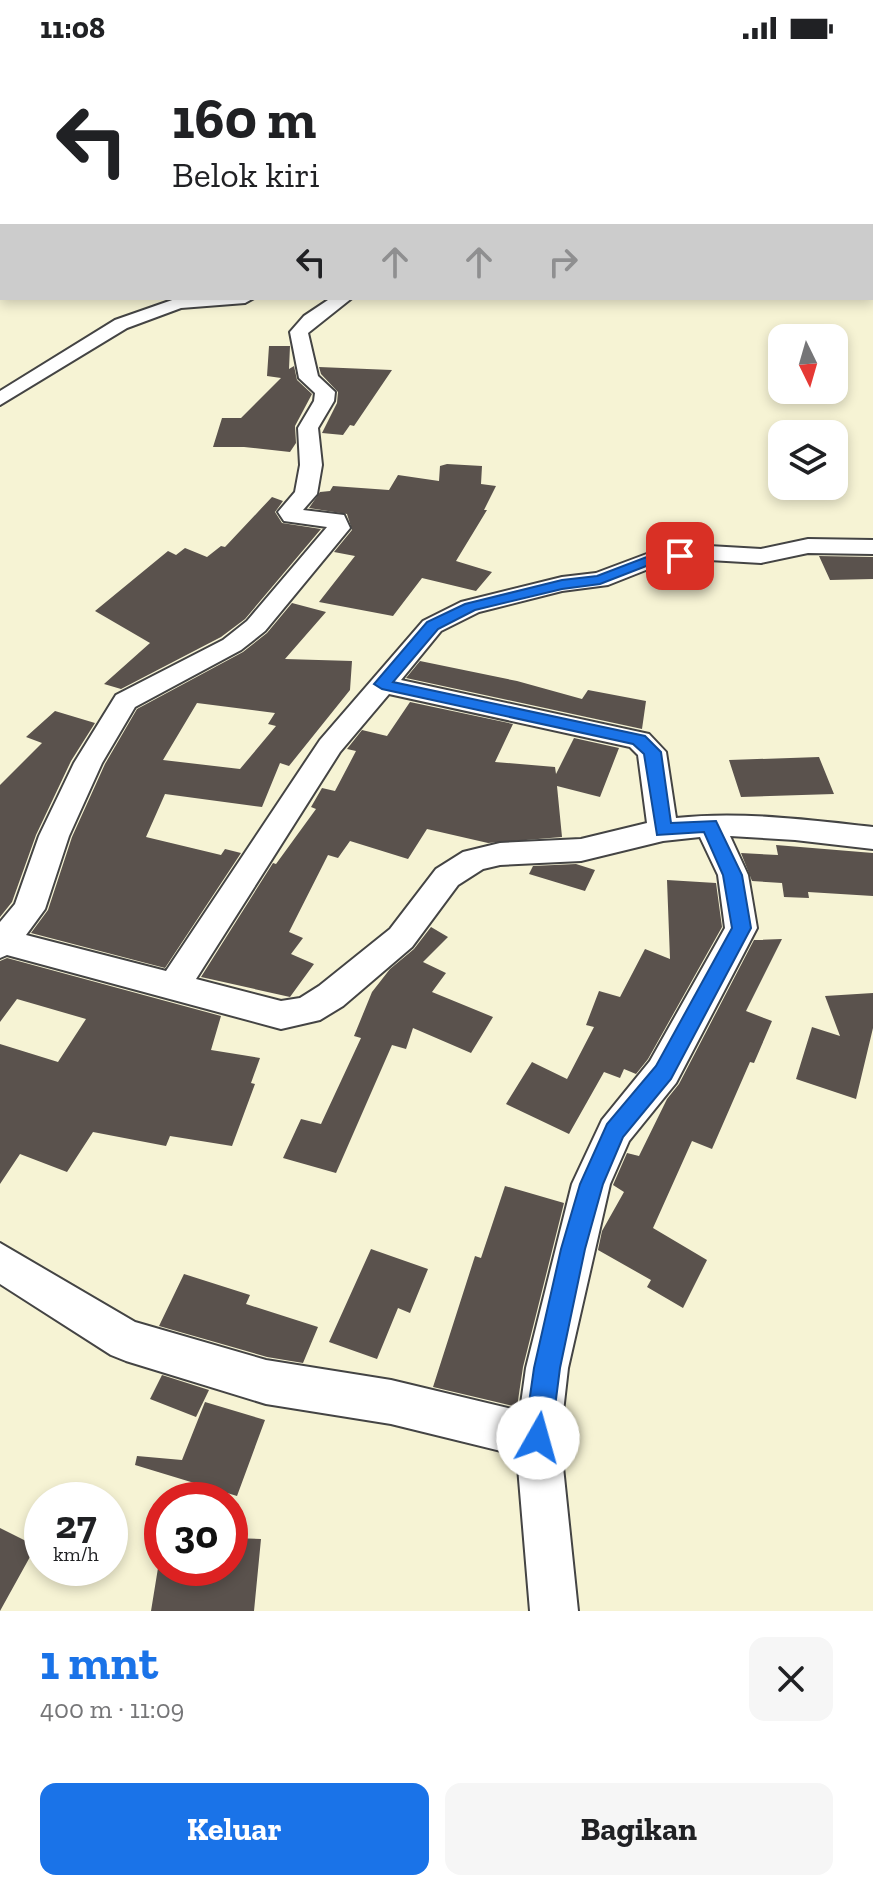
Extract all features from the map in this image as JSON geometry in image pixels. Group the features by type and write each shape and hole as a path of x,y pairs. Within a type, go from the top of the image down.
{"street":[{"path":"0,399 121,324 179,303 219,300"},
{"path":"340,300 310,320 299,332 309,378 325,392 324,401 308,428 311,465 306,494 289,512 292,516 336,520 339,528 256,626 232,645 125,701 88,763 54,836 29,909 1,943 281,1015 308,1010 331,996 401,938 447,877 474,860 500,854 581,850 663,830 710,825 795,829 873,838"},
{"path":"173,988 330,746 432,626 470,607 562,584 600,580 652,559 709,553 761,556 808,546 873,547"},
{"path":"382,684 639,740 652,752 663,830"},
{"path":"554,1611 538,1438 547,1368 591,1184 615,1131 663,1072 741,928 733,875 710,825"},
{"path":"0,1262 126,1340 266,1382 391,1402 538,1438"}],"shaded area":[{"path":"0,300 873,300 873,1611 0,1611"}],"building":[{"path":"269,346 290,346 289,369 294,366 297,380 312,394 295,426 296,443 290,452 213,447 222,418 241,418 281,378 267,376"},
{"path":"319,367 392,370 354,426 350,425 343,435 322,433 337,403 338,392 321,374"},
{"path":"440,466 482,466 481,484 496,486 484,510 487,510 456,561 492,572 476,591 422,578 393,616 319,602 355,556 334,552 352,530 347,514 309,508 320,492 330,491 333,486 389,490 398,475 439,481"},
{"path":"272,497 283,501 275,512 282,523 321,529 245,619 221,637 121,689 104,684 150,643 95,611 168,551 176,555 185,548 207,557 221,546 225,547"},
{"path":"819,556 873,557 873,579 830,580"},
{"path":"292,603 326,612 285,659 352,661 350,690 289,766 280,763 262,807 165,794 146,837 221,855 225,849 241,853 165,968 31,933 48,910 72,837 105,764 137,709 243,652 267,633","holes":["197,703 275,713 268,724 276,726 240,769 163,760"]},
{"path":"420,661 517,681 582,699 588,690 646,701 642,729 406,678"},
{"path":"410,702 513,724 495,762 555,767 556,774 574,738 619,748 600,797 557,786 562,837 488,843 427,829 408,859 350,841 338,858 328,855 289,932 303,938 291,954 314,964 290,997 201,977 273,863 276,864 316,809 311,807 322,788 335,791 356,751 347,749 362,730 387,736"},
{"path":"55,711 95,723 71,761 36,835 12,902 0,917 0,785 42,743 26,737"},
{"path":"819,757 834,794 741,797 729,760"},
{"path":"776,845 873,853 873,896 808,892 809,898 784,897 782,883 752,881 741,853 778,855"},
{"path":"576,864 595,870 585,891 529,874 533,866"},
{"path":"667,880 716,883 722,927 648,1059 636,1074 624,1069 620,1078 604,1072 569,1134 506,1104 532,1062 567,1079 594,1027 586,1025 599,991 620,997 645,949 670,959"},
{"path":"431,927 448,937 423,962 446,973 432,992 493,1017 471,1053 413,1028 406,1049 392,1045 336,1173 283,1158 301,1119 321,1124 361,1038 354,1036 372,992"},
{"path":"782,939 746,1011 772,1021 754,1063 750,1062 712,1149 692,1141 653,1228 707,1260 683,1308 647,1287 651,1280 598,1250 602,1231 624,1192 613,1185 627,1153 639,1156 754,940"},
{"path":"7,958 221,1016 211,1050 260,1058 251,1083 255,1084 232,1146 170,1136 166,1146 93,1132 67,1172 20,1154 0,1184 0,1044 58,1062 86,1019 17,999 0,1022 0,961"},
{"path":"873,993 873,1028 856,1099 796,1079 812,1027 840,1036 825,996"},
{"path":"505,1186 564,1203 523,1367 517,1407 433,1387 475,1256 481,1258"},
{"path":"371,1249 428,1269 410,1313 398,1308 377,1359 329,1342"},
{"path":"184,1274 250,1295 246,1304 318,1327 303,1363 267,1357 159,1326"},
{"path":"162,1375 209,1390 196,1417 150,1399"},
{"path":"205,1402 265,1420 242,1482 191,1482 135,1465 137,1456 182,1460"},
{"path":"0,1528 24,1540 24,1568 0,1611"},
{"path":"248,1539 261,1539 254,1611 151,1611 155,1586 248,1586"}],"route":[{"path":"538,1438 547,1368 591,1184 615,1131 663,1072 741,928 733,875 710,825 663,830 652,752 639,740 382,684 432,626 470,607 562,584 600,580 652,559 680,556"}]}
